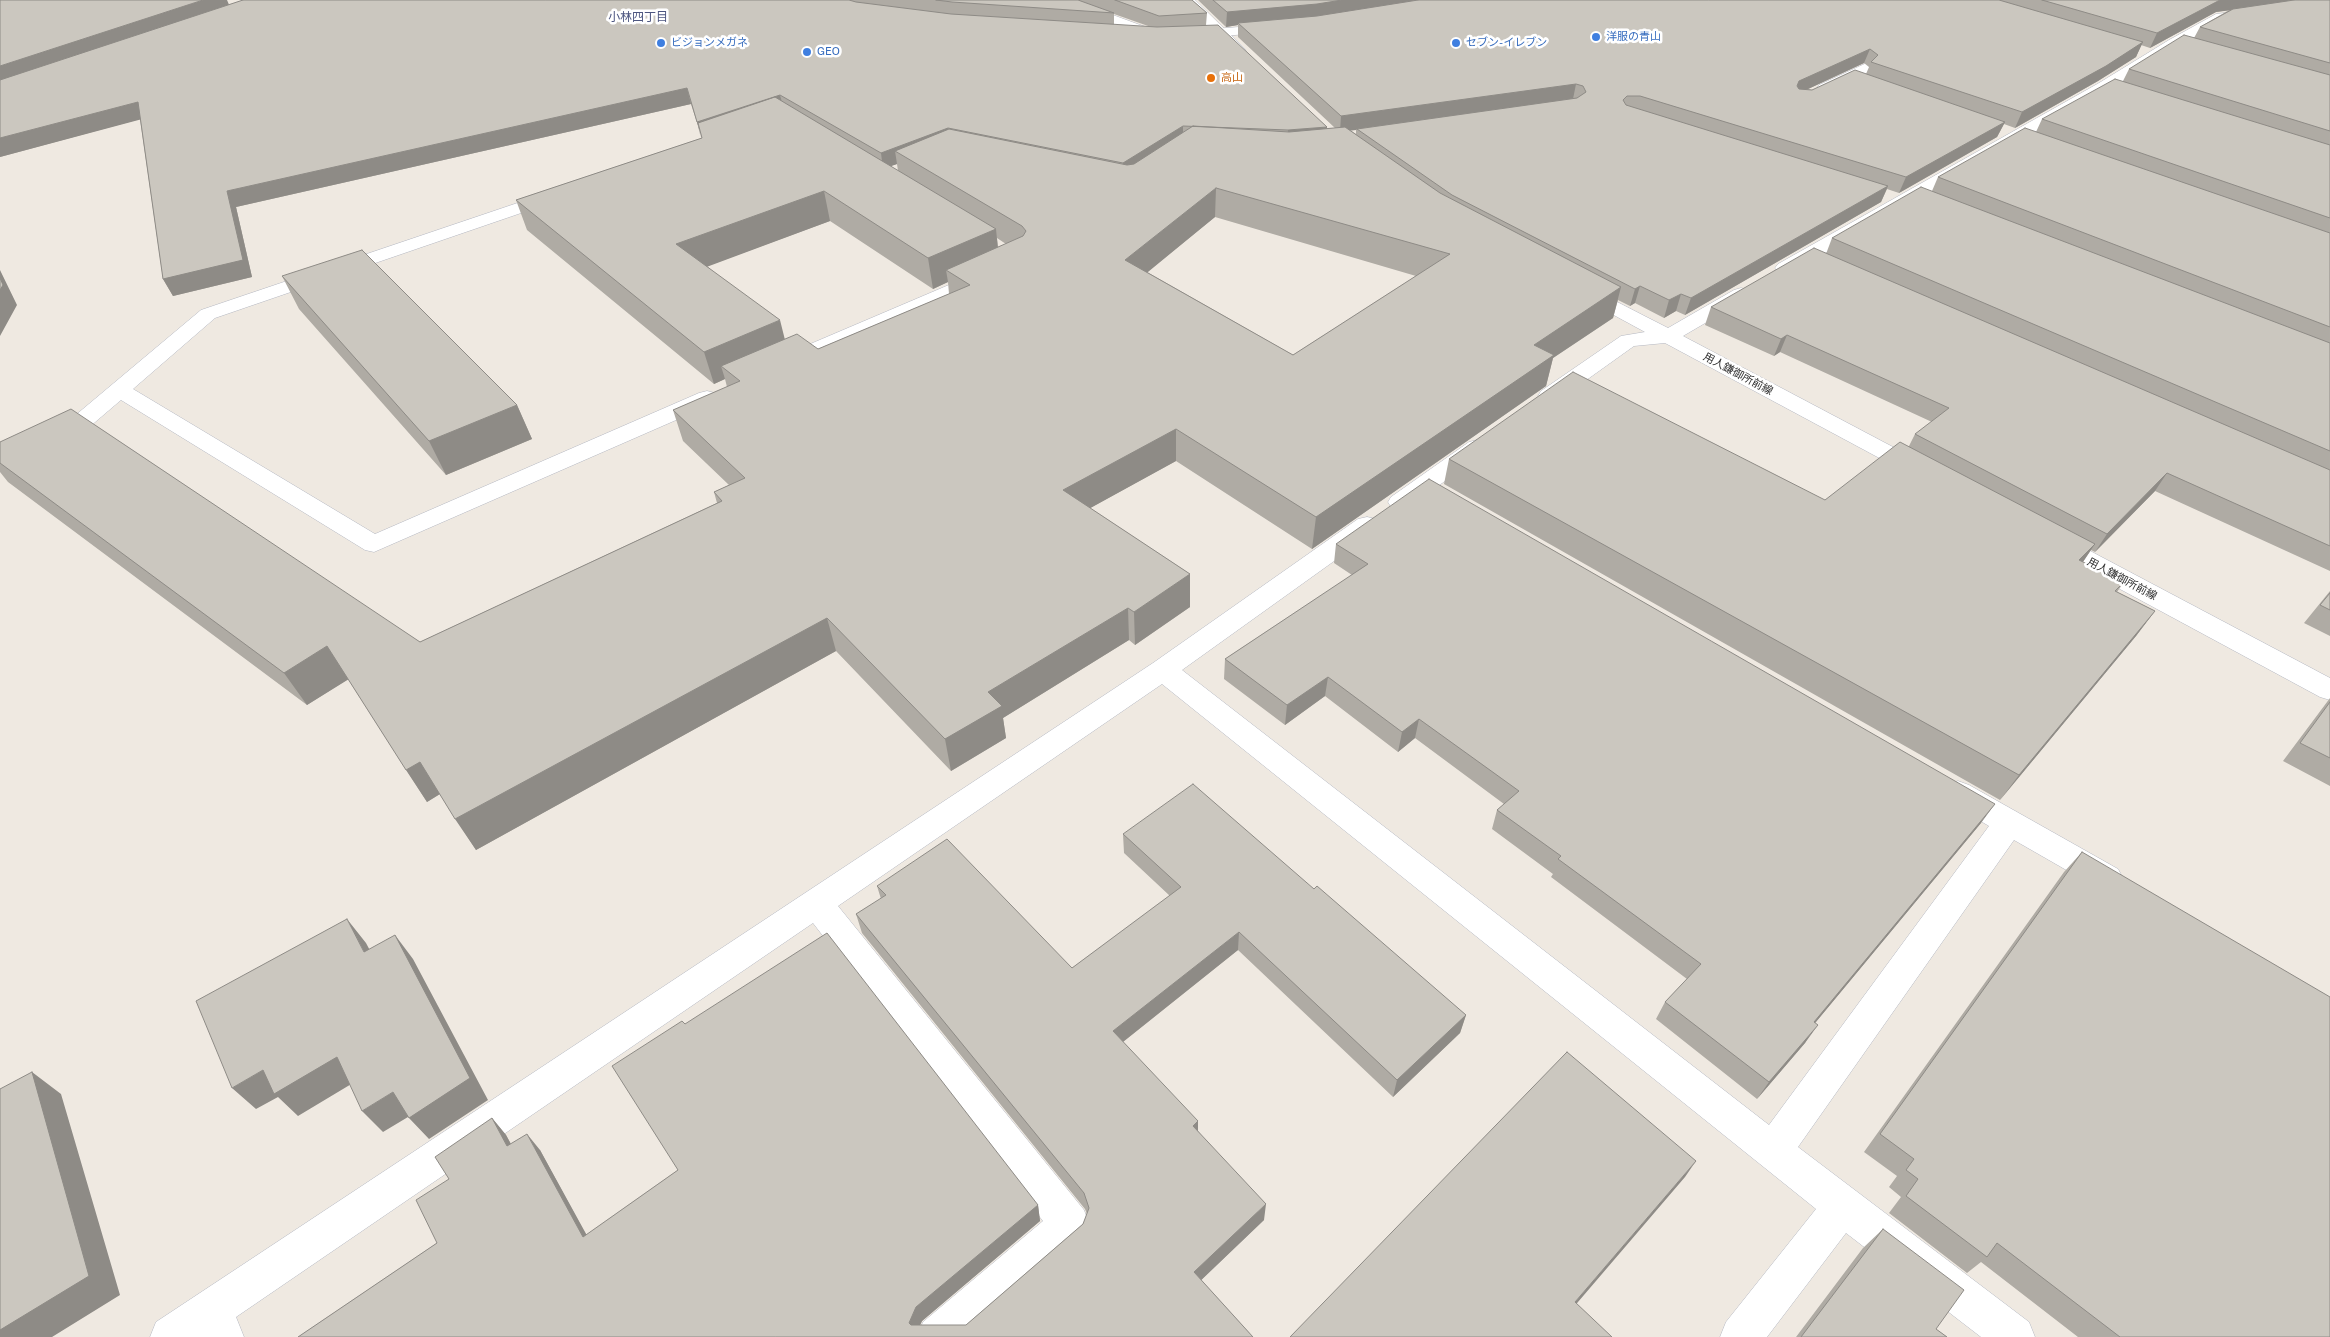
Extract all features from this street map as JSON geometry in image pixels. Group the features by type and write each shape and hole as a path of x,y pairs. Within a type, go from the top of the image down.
{"street":[{"path":"1059,0 1157,36"},
{"path":"1187,0 1253,63"},
{"path":"1532,408 1628,340 1668,336 1806,256 1899,196 2018,135 2114,89 2163,49 2221,17 2256,13"},
{"path":"1110,33 1157,36 1287,27"},
{"path":"1809,96 1871,66"},
{"path":"1847,77 1866,84"},
{"path":"0,454 79,424 208,314 575,188"},
{"path":"1899,196 1941,205"},
{"path":"1806,256 1833,268"},
{"path":"764,373 999,269"},
{"name":"用人鎌御所前線","path":"1564,281 1938,480"},
{"path":"120,390 374,544 728,388"},
{"path":"171,1337 218,1323 816,903 1163,670 1500,430"},
{"path":"1424,485 1450,500"},
{"name":"用人鎌御所前線","path":"2034,532 2330,690"},
{"path":"1163,670 1843,1206 2014,1337"},
{"path":"1932,777 2126,890"},
{"path":"1773,1151 2009,822"},
{"path":"816,903 1070,1224 938,1337"},
{"path":"1741,1337 1843,1206"}],"building":[{"path":"0,0 203,0 0,66"},
{"path":"243,0 849,0 951,14 1157,27 1218,25 1327,127 1288,130 1183,126 1123,163 948,128 881,153 780,95 697,122 687,88 227,191 243,260 163,279 138,102 0,138 0,80"},
{"path":"936,0 1078,0 1114,13 952,2"},
{"path":"1115,0 1192,0 1207,13 1159,16"},
{"path":"1213,0 1342,0 1227,12"},
{"path":"1418,0 1999,0 2143,42 2106,66 2022,112 1871,62 1878,55 1870,49 1799,81 1797,86 1799,89 1812,90 1855,70 2005,122 1906,177 1640,96 1627,96 1623,100 1626,105 1888,186 1691,298 1681,294 1669,300 1640,286 1635,289 1452,195 1357,129 1577,98 1586,92 1583,86 1576,84 1341,116 1238,23 1317,16"},
{"path":"2042,0 2220,0 2157,33"},
{"path":"2294,0 2330,0 2330,63 2200,27 2233,9"},
{"path":"2184,35 2330,75 2330,131 2129,69"},
{"path":"2115,79 2330,145 2330,218 2042,119"},
{"path":"775,97 996,229 928,258 824,191 676,244 780,320 704,352 516,200 702,138 698,123"},
{"path":"1193,126 1289,132 1345,127 1440,193 1621,287 1534,345 1554,355 1316,517 1176,429 1063,490 1190,574 1134,612 1128,608 988,692 1002,706 945,739 827,618 455,819 420,762 406,770 327,646 284,673 0,463 0,442 71,409 420,642 722,501 714,492 745,478 673,410 740,381 721,366 797,334 818,349 970,285 946,270 1023,236 1026,231 1022,226 895,151 949,129 1127,165 1134,164","holes":["1216,188 1450,254 1293,355 1125,260"]},
{"path":"2025,128 2330,233 2330,327 1938,177"},
{"path":"1921,187 2330,343 2330,451 1832,238"},
{"path":"1814,248 2330,470 2330,546 2167,473 2107,534 1915,434 1949,408 1787,335 1781,339 1711,307"},
{"path":"362,250 517,405 429,441 282,276"},
{"path":"0,278 3,285 0,290"},
{"path":"1573,372 1825,500 1900,442 2095,544 2079,560 2124,582 2115,591 2155,611 2019,775 1449,459"},
{"path":"1429,479 1995,804 1814,1022 1818,1025 1769,1082 1665,1002 1701,964 1558,859 1561,856 1497,810 1519,791 1419,719 1402,732 1328,677 1287,705 1225,659 1368,564 1336,544"},
{"path":"2330,593 2330,610 2320,605"},
{"path":"2330,702 2330,758 2300,743"},
{"path":"1193,784 1314,889 1317,886 1466,1015 1397,1080 1239,932 1113,1031 1198,1121 1193,1126 1266,1204 1194,1272 1253,1337 298,1337 437,1243 416,1200 449,1179 435,1157 492,1118 507,1146 527,1134 583,1237 678,1170 612,1066 682,1021 685,1024 827,933 1038,1205 916,1307 909,1323 911,1325 966,1325 1083,1224 1089,1208 1084,1193 856,914 886,895 877,886 947,839 1072,968 1181,887 1123,834"},
{"path":"2082,852 2330,997 2330,1337 2120,1337 1997,1243 1987,1257 1906,1196 1918,1179 1906,1170 1914,1159 1880,1134"},
{"path":"347,919 364,952 395,935 470,1078 409,1118 393,1092 362,1111 337,1057 274,1094 263,1070 232,1088 196,1001"},
{"path":"1567,1052 1696,1161 1575,1302 1612,1337 1290,1337"},
{"path":"32,1072 89,1276 0,1330 0,1089"},
{"path":"1883,1229 1964,1290 1936,1329 1947,1337 1801,1337"}],"place":[{"name":"洋服の青山","path":"1596,37"},
{"name":"ビジョンメガネ","path":"661,43"},
{"name":"セブン-イレブン","path":"1456,43"},
{"name":"GEO","path":"807,52"},
{"name":"高山","path":"1211,78"}],"district":[{"name":"小林四丁目","path":"638,17"}]}
